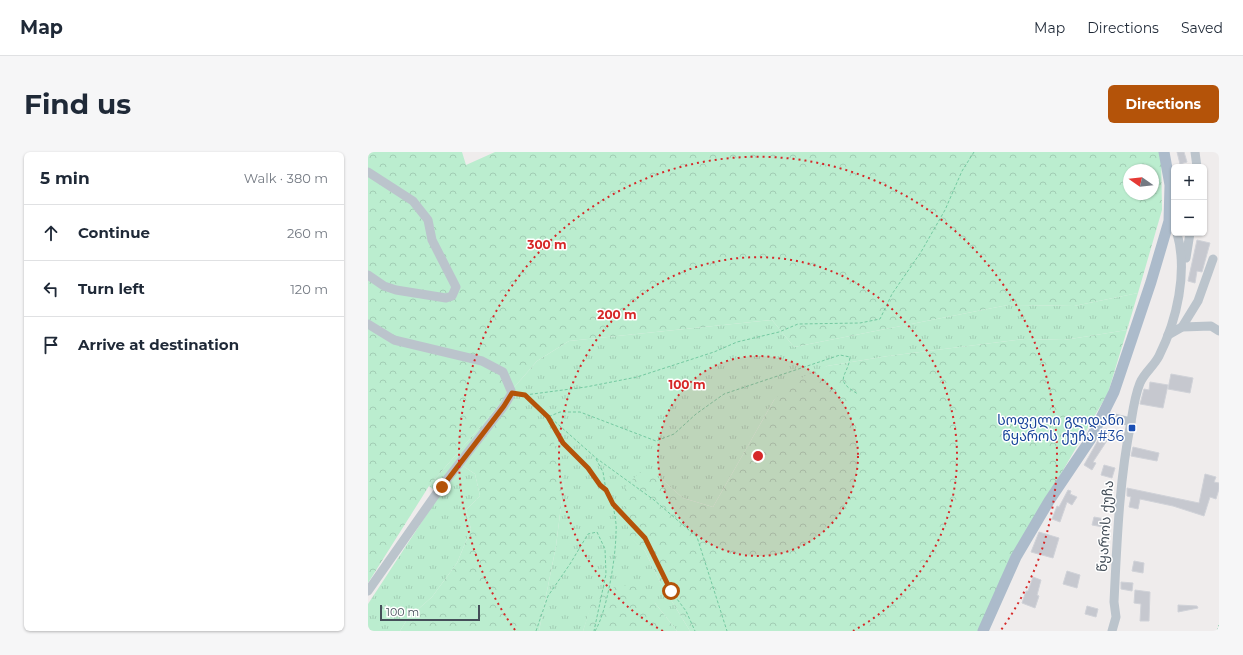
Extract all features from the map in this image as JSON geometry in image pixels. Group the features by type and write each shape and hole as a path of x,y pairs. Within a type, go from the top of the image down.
{"main road":[{"path":"1164,152 1170,185 1171,201"},
{"path":"982,631 1016,556 1053,495 1090,440 1103,416 1114,392 1171,220"}],"street":[{"path":"1195,152 1197,164"},
{"path":"368,172 413,201 428,220 432,240 456,287 452,296 446,298 396,290 384,286 368,275"},
{"name":"წყაროს ქუჩა","path":"1112,631 1116,617 1114,602 1120,486 1131,422 1140,382 1158,357 1168,335 1182,283 1182,250 1178,236"},
{"path":"1182,283 1190,236"},
{"path":"1182,327 1198,301 1213,259"},
{"path":"368,324 394,340 482,361 503,372 512,393 504,406 438,492 368,591"},
{"path":"1168,335 1182,327 1211,326 1219,331"},
{"path":"1103,416 1131,422"}],"path":[{"path":"512,393 525,395 586,388 637,377 714,352 738,342 778,332 798,324 860,323 880,319 892,294 921,252 945,210 962,171 974,152"},
{"path":"548,417 560,412 580,412 656,441 674,434 696,414 724,394 840,355 850,357 849,364 843,374 843,381 848,388 858,394"},
{"path":"525,395 596,458 654,500 697,538 727,631"},
{"path":"548,417 563,443 588,468 600,485 606,490"},
{"path":"596,458 603,472 606,490 613,504 645,538 671,591 686,611 695,631"},
{"path":"594,631 599,624 607,598 616,531 613,504"},
{"path":"536,631 548,596 588,534 597,532 605,549 606,574 594,631"},
{"path":"1217,631 1219,625"}],"green space":[{"path":"368,152 462,152 466,165 495,152 1161,152 1162,210 1138,293 1074,306 1008,305 794,347 772,320 569,341 537,361 429,486 368,583"},
{"path":"1138,293 1127,330 1064,340 1025,339 888,356 827,366 774,400 713,507 683,498 661,479 630,537 645,551 660,582 690,631 677,631 655,603 595,595 583,631 539,631 556,546 564,482 463,466 475,474 480,496 466,510 471,529 457,563 432,597 408,618 400,631 368,631 368,604 440,494 429,486 537,361 569,341 772,320 794,347 1008,305 1074,306"},
{"path":"1127,330 1108,393 1030,527 979,631 690,631 660,582 645,551 630,538 623,501 625,487 640,472 661,479 683,498 713,507 774,400 788,386 808,374 827,366 888,356 1025,339 1064,340"},
{"path":"513,399 551,431 564,482 556,546 539,631 400,631 408,618 432,597 457,563 471,529 466,510 480,496 475,474 463,466"},
{"path":"636,585 655,603 677,631 583,631 594,595 618,586"}],"building":[{"path":"1177,152 1184,152 1187,162 1180,164"},
{"path":"1197,240 1210,243 1202,272 1197,271 1195,283 1188,281"},
{"path":"1171,374 1193,378 1190,393 1168,389"},
{"path":"1150,382 1168,385 1163,408 1140,404 1144,389 1149,390"},
{"path":"1105,428 1112,433 1093,462 1096,463 1092,470 1084,465"},
{"path":"1133,447 1159,453 1157,461 1131,456"},
{"path":"1104,465 1115,468 1112,478 1101,475"},
{"path":"1205,474 1216,477 1214,482 1219,483 1219,489 1216,499 1210,497 1204,516 1173,506 1140,499 1138,509 1129,507 1131,497 1127,496 1127,488 1199,503"},
{"path":"1068,490 1071,491 1070,494 1077,497 1072,505 1067,502 1060,522 1052,519 1057,506 1059,507"},
{"path":"1094,517 1105,519 1103,527 1092,525"},
{"path":"1039,532 1059,538 1053,558 1031,552"},
{"path":"1134,561 1144,563 1143,573 1132,571"},
{"path":"1067,571 1080,575 1077,588 1063,584"},
{"path":"1033,577 1041,580 1037,595 1039,596 1035,608 1022,603"},
{"path":"1121,582 1133,583 1132,591 1121,589"},
{"path":"1135,590 1150,592 1149,621 1140,621 1141,604 1134,603"},
{"path":"1178,605 1197,606 1198,608 1178,612"},
{"path":"1087,606 1098,609 1096,617 1085,614"}],"place":[{"name":"სოფელი გლდანი წყაროს ქუჩა #36","path":"1132,428"}],"route":[{"path":"442,487 504,406 512,393 525,395 548,417 563,443 588,468 600,485 606,490 613,504 645,538 671,591"}]}
